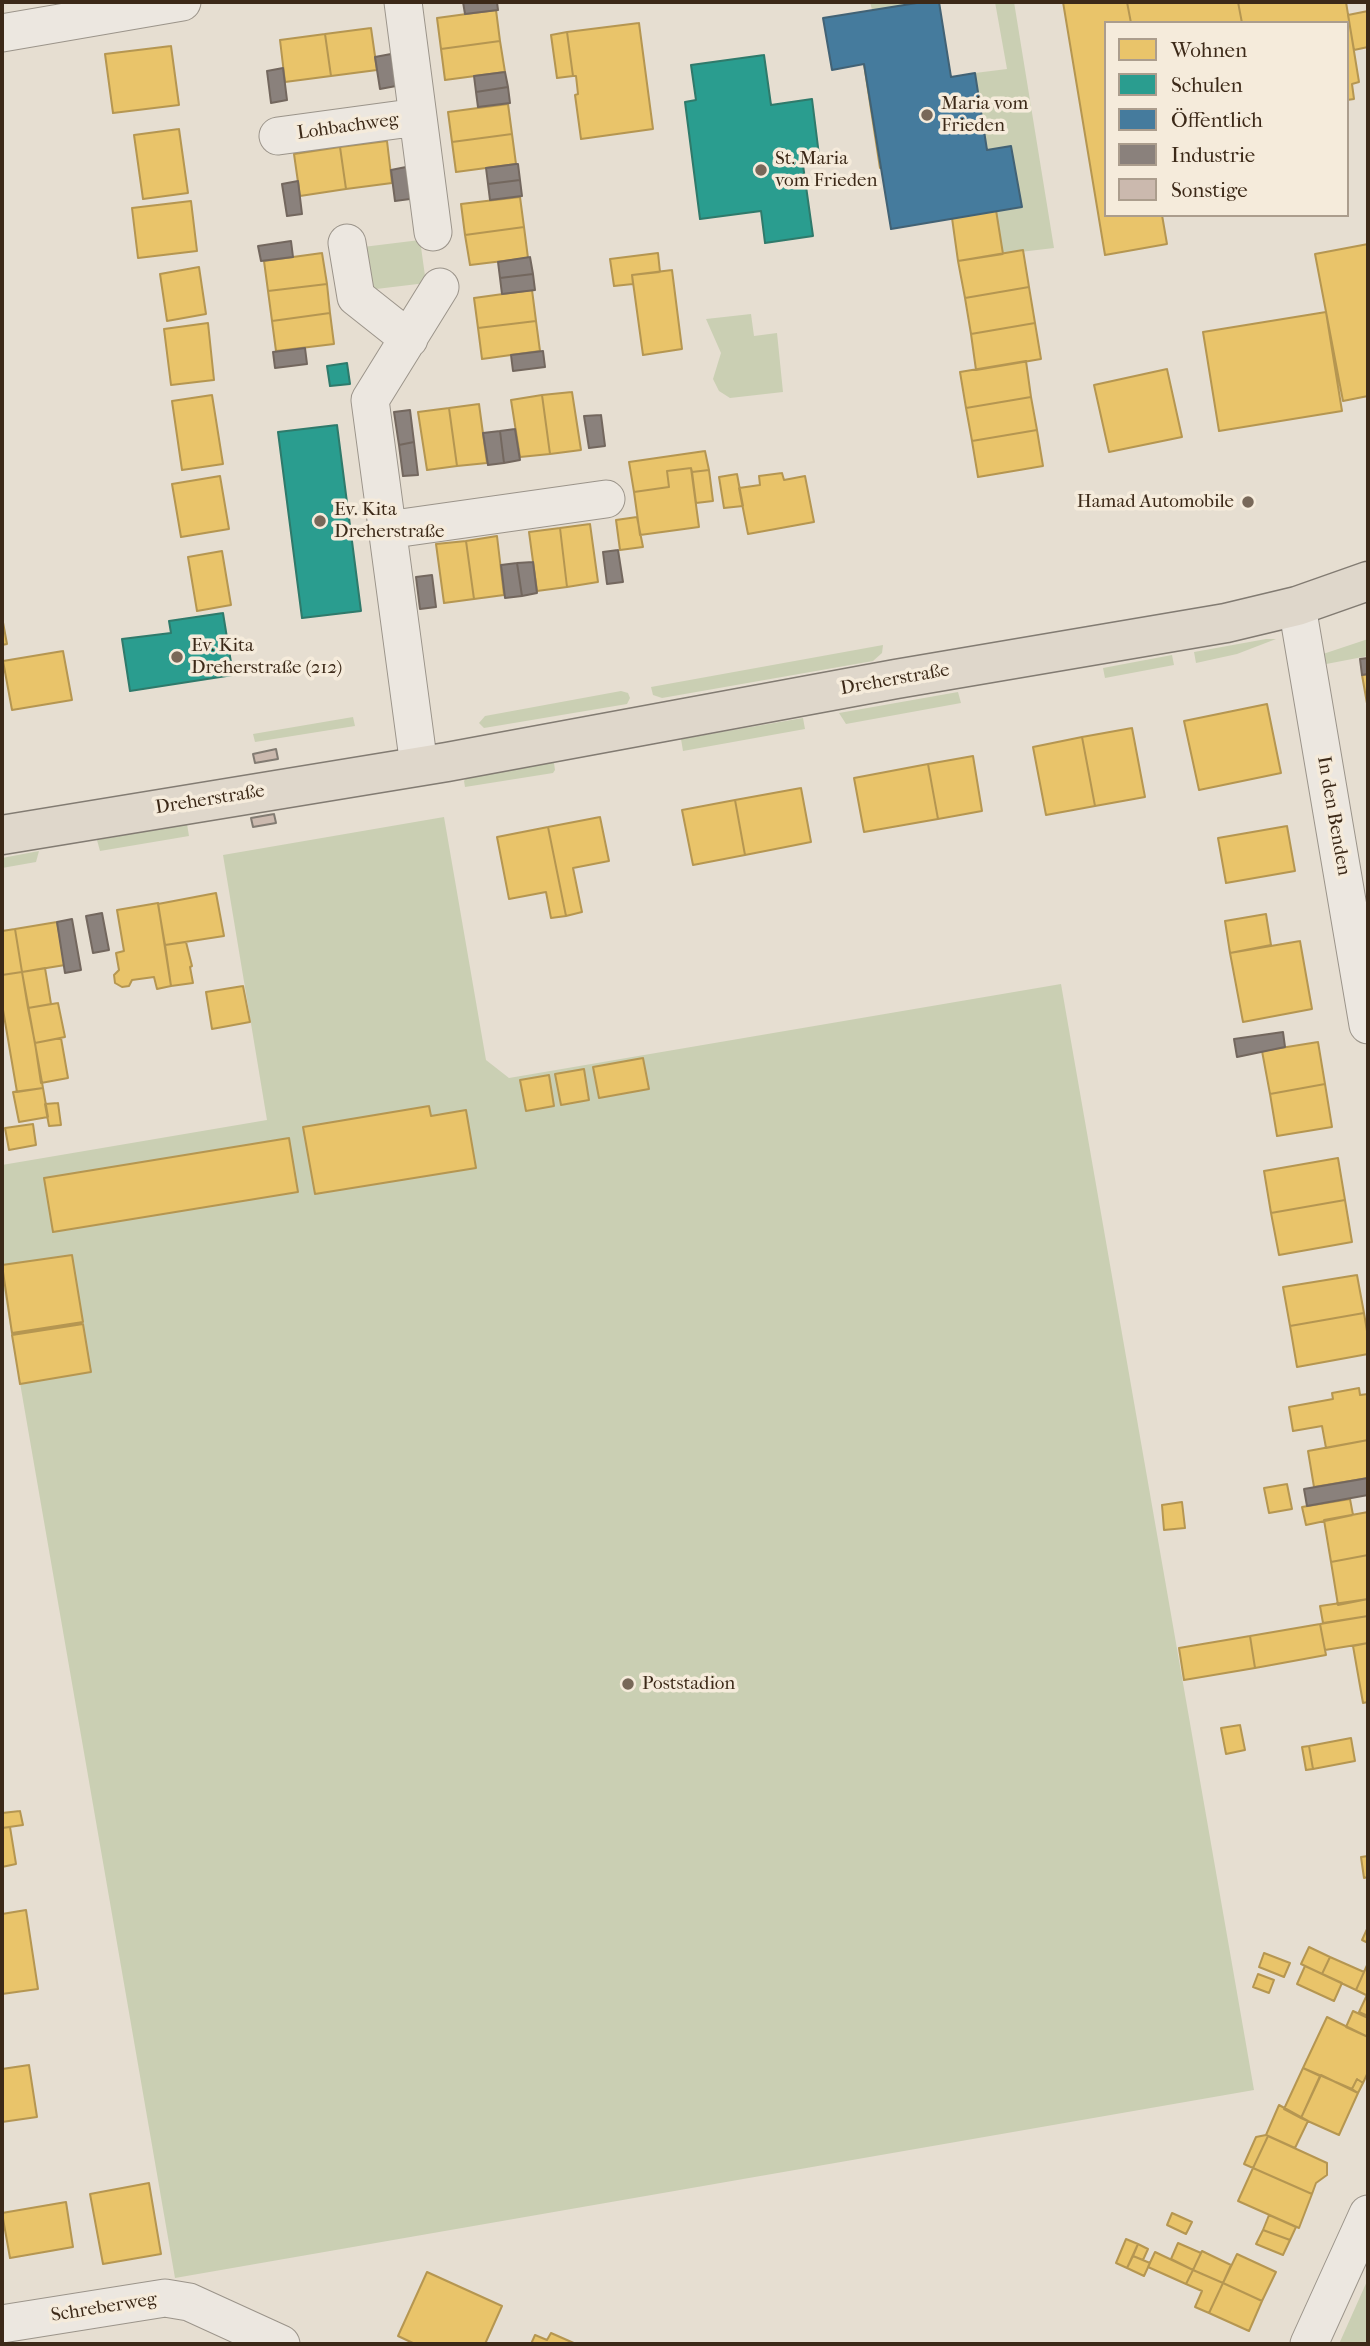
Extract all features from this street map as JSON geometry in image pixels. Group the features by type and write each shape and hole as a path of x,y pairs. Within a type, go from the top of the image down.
{"main road":[{"name":"Dreherstraße","path":"2,835 419,766 1226,623 1297,606 1368,581"}],"street":[{"path":"2,29 182,2"},
{"name":"Lohbachweg","path":"403,2 433,232"},
{"name":"Lohbachweg","path":"278,136 418,117"},
{"path":"347,243 356,297 409,339"},
{"path":"419,766 370,400 440,286"},
{"path":"387,530 606,499"},
{"name":"In den Benden","path":"1297,606 1368,1025"},
{"path":"1309,2344 1368,2214"},
{"name":"Schreberweg","path":"2,2324 165,2298 188,2302 281,2344"}],"green space":[{"path":"870,2 923,2 872,10"},
{"path":"995,2 1014,2 1054,248 1003,254 996,210 1021,206 1011,147 987,150 975,73 1007,69"},
{"path":"420,240 426,283 368,290 363,247"},
{"path":"751,314 754,336 777,333 783,392 730,398 719,391 713,379 721,353 706,319"},
{"path":"1276,639 1237,654 1196,663 1194,652"},
{"path":"1368,639 1368,656 1321,665 1320,655"},
{"path":"883,645 882,653 873,661 662,698 653,695 651,687"},
{"path":"1172,655 1174,665 1105,678 1103,668"},
{"path":"621,691 628,693 630,698 627,704 484,728 479,723 485,716"},
{"path":"958,692 961,703 846,724 839,713"},
{"path":"353,717 355,726 255,742 253,734"},
{"path":"803,718 805,729 683,751 681,739"},
{"path":"554,763 553,773 465,787 464,781 467,777"},
{"name":"Poststadion","path":"444,817 486,1060 509,1078 1061,984 1254,2090 175,2278 2,1279 2,1165 267,1120 223,855"},
{"path":"187,824 189,836 100,851 97,840"},
{"path":"39,851 36,862 2,868 2,858"},
{"path":"1368,2279 1368,2344 1339,2344"}],"building: Wohnen":[{"path":"1063,2 1127,2 1131,21 1104,21 1104,217 1162,217 1167,244 1105,255"},
{"path":"1127,2 1238,2 1242,21 1131,21"},
{"path":"1238,2 1346,2 1359,82 1352,84 1354,99 1349,100 1349,21 1242,21"},
{"path":"496,10 500,41 441,49 437,18"},
{"path":"1368,11 1368,47 1354,50 1348,15"},
{"path":"639,23 653,129 581,139 575,95 578,94 576,76 573,76 567,32"},
{"path":"371,28 377,70 331,76 325,34"},
{"path":"567,32 573,76 557,78 551,35"},
{"path":"325,34 331,76 285,82 280,40"},
{"path":"500,41 505,72 445,80 441,49"},
{"path":"171,46 179,105 113,113 105,54"},
{"path":"884,61 888,87 885,87 899,169 884,171 883,167 880,168 864,64"},
{"path":"508,104 512,134 452,142 448,112"},
{"path":"179,129 188,193 143,199 134,135"},
{"path":"512,134 516,164 456,172 452,142"},
{"path":"387,141 392,183 346,189 340,147"},
{"path":"340,147 346,189 300,196 294,154"},
{"path":"520,197 524,227 465,235 461,204"},
{"path":"191,201 197,251 138,258 132,208"},
{"path":"996,210 1003,254 958,261 952,218"},
{"path":"524,227 528,258 470,265 465,235"},
{"path":"1368,244 1368,396 1343,401 1315,254"},
{"path":"1023,250 1029,287 965,298 958,261"},
{"path":"322,253 327,284 268,291 264,261"},
{"path":"658,253 660,272 632,275 633,284 614,286 610,259"},
{"path":"199,267 206,314 167,321 160,274"},
{"path":"672,270 682,349 643,355 632,275"},
{"path":"327,284 330,313 272,321 268,291"},
{"path":"1029,287 1035,323 971,334 965,298"},
{"path":"532,290 536,321 478,328 474,298"},
{"path":"1326,312 1342,411 1219,431 1203,332"},
{"path":"330,313 334,344 276,351 272,321"},
{"path":"536,321 540,351 482,359 478,328"},
{"path":"208,323 214,380 171,385 164,329"},
{"path":"1035,323 1041,359 976,370 971,334"},
{"path":"1026,361 1031,397 966,408 960,372"},
{"path":"1167,369 1182,437 1109,452 1094,385"},
{"path":"572,392 581,450 550,454 542,395"},
{"path":"212,395 223,464 182,470 172,401"},
{"path":"542,395 550,454 520,457 511,400"},
{"path":"1031,397 1037,430 972,441 966,408"},
{"path":"479,404 487,463 457,466 449,408"},
{"path":"449,408 457,466 427,470 418,412"},
{"path":"1037,430 1043,466 978,477 972,441"},
{"path":"705,451 709,470 692,472 691,468 667,471 669,487 634,492 629,462"},
{"path":"691,468 699,527 640,535 634,492 669,487 667,471"},
{"path":"709,470 713,501 696,503 692,472"},
{"path":"782,473 784,480 805,476 814,522 748,534 739,488 760,485 759,476"},
{"path":"737,474 743,506 724,508 719,477"},
{"path":"220,476 229,529 181,537 172,484"},
{"path":"637,517 643,547 620,550 616,520"},
{"path":"590,524 598,582 567,587 560,528"},
{"path":"560,528 567,587 537,591 529,532"},
{"path":"497,536 504,595 474,599 466,541"},
{"path":"466,541 474,599 444,603 436,544"},
{"path":"222,551 231,605 197,611 188,557"},
{"path":"2,617 7,644 2,645"},
{"path":"63,651 72,700 12,710 3,661"},
{"path":"1368,674 1368,709 1362,675"},
{"path":"1267,704 1281,773 1199,790 1184,721"},
{"path":"1132,728 1145,797 1095,806 1082,737"},
{"path":"1082,737 1095,806 1046,815 1033,747"},
{"path":"973,756 982,811 938,819 928,764"},
{"path":"928,764 938,819 864,832 854,778"},
{"path":"801,788 811,842 745,855 735,800"},
{"path":"735,800 745,855 693,865 682,810"},
{"path":"600,817 609,861 573,868 582,912 566,916 548,827"},
{"path":"1287,826 1295,871 1226,883 1218,838"},
{"path":"548,827 566,916 551,918 546,892 509,899 497,837"},
{"path":"216,893 224,936 165,945 158,904"},
{"path":"158,903 171,986 157,989 154,977 132,980 129,986 122,987 115,983 114,975 119,970 116,953 124,951 117,910"},
{"path":"1266,914 1271,945 1230,953 1225,921"},
{"path":"57,922 65,965 22,972 15,929"},
{"path":"15,929 22,972 2,975 2,931"},
{"path":"1300,941 1312,1009 1243,1022 1230,953"},
{"path":"186,942 193,983 171,986 165,945"},
{"path":"45,968 51,1004 28,1008 22,972"},
{"path":"22,972 43,1088 17,1092 2,1004 2,975"},
{"path":"243,986 250,1022 212,1029 206,992"},
{"path":"58,1003 65,1037 35,1043 28,1008"},
{"path":"61,1038 68,1078 41,1083 35,1043"},
{"path":"1318,1042 1325,1084 1270,1094 1262,1051"},
{"path":"643,1058 649,1089 599,1098 593,1067"},
{"path":"584,1069 589,1100 561,1105 555,1074"},
{"path":"549,1075 554,1106 526,1111 520,1080"},
{"path":"1325,1084 1332,1127 1277,1136 1270,1094"},
{"path":"43,1088 48,1117 19,1122 13,1092"},
{"path":"58,1103 61,1125 49,1126 45,1104"},
{"path":"429,1106 431,1116 466,1110 476,1168 315,1194 303,1127"},
{"path":"33,1124 36,1145 9,1150 5,1128"},
{"path":"289,1138 298,1192 53,1232 44,1178"},
{"path":"1338,1158 1345,1200 1271,1213 1264,1171"},
{"path":"1345,1200 1352,1242 1279,1255 1271,1213"},
{"path":"72,1255 83,1322 12,1333 2,1265"},
{"path":"1357,1275 1364,1313 1290,1326 1283,1287"},
{"path":"1364,1313 1368,1354 1297,1367 1290,1326"},
{"path":"83,1324 91,1372 20,1384 12,1335"},
{"path":"1359,1388 1360,1395 1368,1394 1368,1440 1326,1448 1322,1426 1293,1431 1289,1407 1333,1399 1332,1393"},
{"path":"1368,1440 1368,1478 1314,1487 1308,1451"},
{"path":"1287,1484 1292,1509 1269,1513 1264,1488"},
{"path":"1350,1499 1353,1515 1306,1525 1302,1507"},
{"path":"1182,1502 1185,1528 1164,1530 1162,1505"},
{"path":"1368,1512 1368,1555 1331,1562 1324,1520"},
{"path":"1368,1555 1368,1599 1338,1605 1331,1562"},
{"path":"1368,1599 1368,1616 1323,1623 1320,1606"},
{"path":"1368,1616 1368,1643 1325,1650 1320,1624"},
{"path":"1320,1624 1326,1655 1255,1668 1250,1636"},
{"path":"1250,1636 1255,1668 1184,1680 1179,1648"},
{"path":"1368,1643 1368,1702 1363,1703 1353,1646"},
{"path":"1240,1725 1245,1750 1226,1754 1221,1728"},
{"path":"1351,1738 1355,1761 1313,1769 1309,1746"},
{"path":"1309,1746 1313,1769 1306,1770 1302,1747"},
{"path":"20,1811 23,1825 2,1828 2,1813"},
{"path":"10,1827 16,1864 2,1867 2,1828"},
{"path":"1368,1856 1368,1877 1364,1878 1361,1857"},
{"path":"26,1910 38,1989 2,1994 2,1914"},
{"path":"1368,1927 1368,1943 1362,1940"},
{"path":"1309,1947 1330,1957 1322,1974 1301,1964"},
{"path":"1264,1953 1290,1963 1284,1977 1259,1967"},
{"path":"1330,1957 1364,1972 1356,1990 1322,1974"},
{"path":"1368,1963 1368,1996 1356,1990"},
{"path":"1305,1966 1342,1983 1334,2001 1297,1984"},
{"path":"1258,1974 1274,1980 1269,1993 1253,1987"},
{"path":"1368,1996 1368,2016 1359,2012"},
{"path":"1353,2011 1368,2018 1368,2037 1346,2027"},
{"path":"1327,2017 1368,2037 1368,2072 1363,2083 1357,2079 1352,2089 1303,2068"},
{"path":"29,2065 37,2117 2,2122 2,2069"},
{"path":"1303,2068 1320,2076 1301,2118 1284,2109"},
{"path":"1321,2075 1358,2093 1339,2135 1301,2118"},
{"path":"1357,2079 1363,2083 1358,2093 1352,2089"},
{"path":"1279,2105 1308,2121 1295,2148 1266,2135"},
{"path":"1268,2136 1253,2168 1244,2164 1256,2137"},
{"path":"1268,2136 1327,2163 1327,2175 1316,2183 1312,2194 1253,2168"},
{"path":"1253,2168 1312,2194 1299,2228 1238,2201"},
{"path":"149,2183 161,2254 103,2264 90,2194"},
{"path":"66,2202 73,2247 10,2258 2,2213"},
{"path":"1172,2213 1192,2222 1186,2234 1167,2225"},
{"path":"1269,2215 1296,2227 1290,2240 1263,2230"},
{"path":"1263,2230 1290,2240 1283,2255 1256,2244"},
{"path":"1126,2239 1138,2244 1127,2268 1116,2263"},
{"path":"1178,2243 1201,2253 1193,2270 1171,2259"},
{"path":"1138,2244 1148,2249 1143,2260 1133,2256"},
{"path":"1202,2251 1231,2265 1223,2283 1193,2270"},
{"path":"1155,2252 1193,2270 1186,2284 1148,2267"},
{"path":"1237,2254 1276,2272 1262,2301 1223,2283"},
{"path":"1133,2256 1150,2263 1144,2276 1127,2268"},
{"path":"1193,2270 1223,2283 1209,2313 1195,2307 1202,2291 1186,2284"},
{"path":"427,2272 502,2306 485,2344 415,2344 398,2336"},
{"path":"1223,2283 1262,2301 1249,2331 1209,2313"},
{"path":"551,2333 576,2344 531,2344 535,2335 547,2340"}],"building: Schulen":[{"path":"764,55 771,105 812,99 819,155 802,158 813,236 765,243 761,211 700,219 685,102 696,100 691,65"},
{"path":"347,363 350,384 330,386 327,366"},
{"name":"Ev. Kita Dreherstraße","path":"337,425 361,611 302,618 278,432"},
{"name":"Ev. Kita Dreherstraße (212)","path":"223,613 233,675 130,691 122,639 171,633 169,621"}],"building: Öffentlich":[{"name":"Maria vom Frieden","path":"923,2 939,2 951,77 975,73 987,150 1011,146 1022,207 891,229 864,64 832,70 823,18"}],"building: Industrie":[{"path":"463,2 497,2 498,10 465,14"},
{"path":"391,54 396,86 380,89 375,57"},
{"path":"283,68 287,100 271,103 267,71"},
{"path":"505,72 508,87 476,92 474,76"},
{"path":"508,87 510,103 478,107 476,92"},
{"path":"518,164 520,180 488,184 486,168"},
{"path":"406,167 410,199 395,201 391,170"},
{"path":"520,180 522,196 490,200 488,184"},
{"path":"298,181 302,214 287,216 282,184"},
{"path":"291,241 293,257 261,261 258,246"},
{"path":"530,257 533,274 500,278 498,262"},
{"path":"533,274 535,290 502,294 500,278"},
{"path":"305,348 307,364 275,368 273,352"},
{"path":"543,351 545,367 513,371 511,355"},
{"path":"410,410 414,442 399,445 394,412"},
{"path":"601,415 605,446 589,448 584,416"},
{"path":"515,429 520,460 504,463 500,431"},
{"path":"500,431 504,463 488,465 483,433"},
{"path":"414,442 418,475 403,476 399,445"},
{"path":"618,550 623,582 607,584 603,552"},
{"path":"533,562 537,593 522,596 517,563"},
{"path":"517,563 522,596 505,598 501,565"},
{"path":"432,575 436,607 420,609 416,577"},
{"path":"1368,658 1368,674 1362,675 1360,659"},
{"path":"102,913 109,950 93,953 86,916"},
{"path":"72,919 81,970 65,973 57,922"},
{"path":"1283,1032 1285,1047 1237,1057 1234,1039"},
{"path":"1368,1478 1368,1495 1307,1506 1304,1489"}],"building: Sonstige":[{"path":"276,749 278,759 255,763 253,754"},
{"path":"274,814 276,823 253,827 251,818"}],"place":[{"name":"Maria vom Frieden","path":"927,115"},
{"name":"St. Maria vom Frieden","path":"761,170"},
{"name":"Hamad Automobile","path":"1248,502"},
{"name":"Ev. Kita Dreherstraße","path":"320,521"},
{"name":"Ev. Kita Dreherstraße (212)","path":"177,657"},
{"name":"Poststadion","path":"628,1684"}]}
